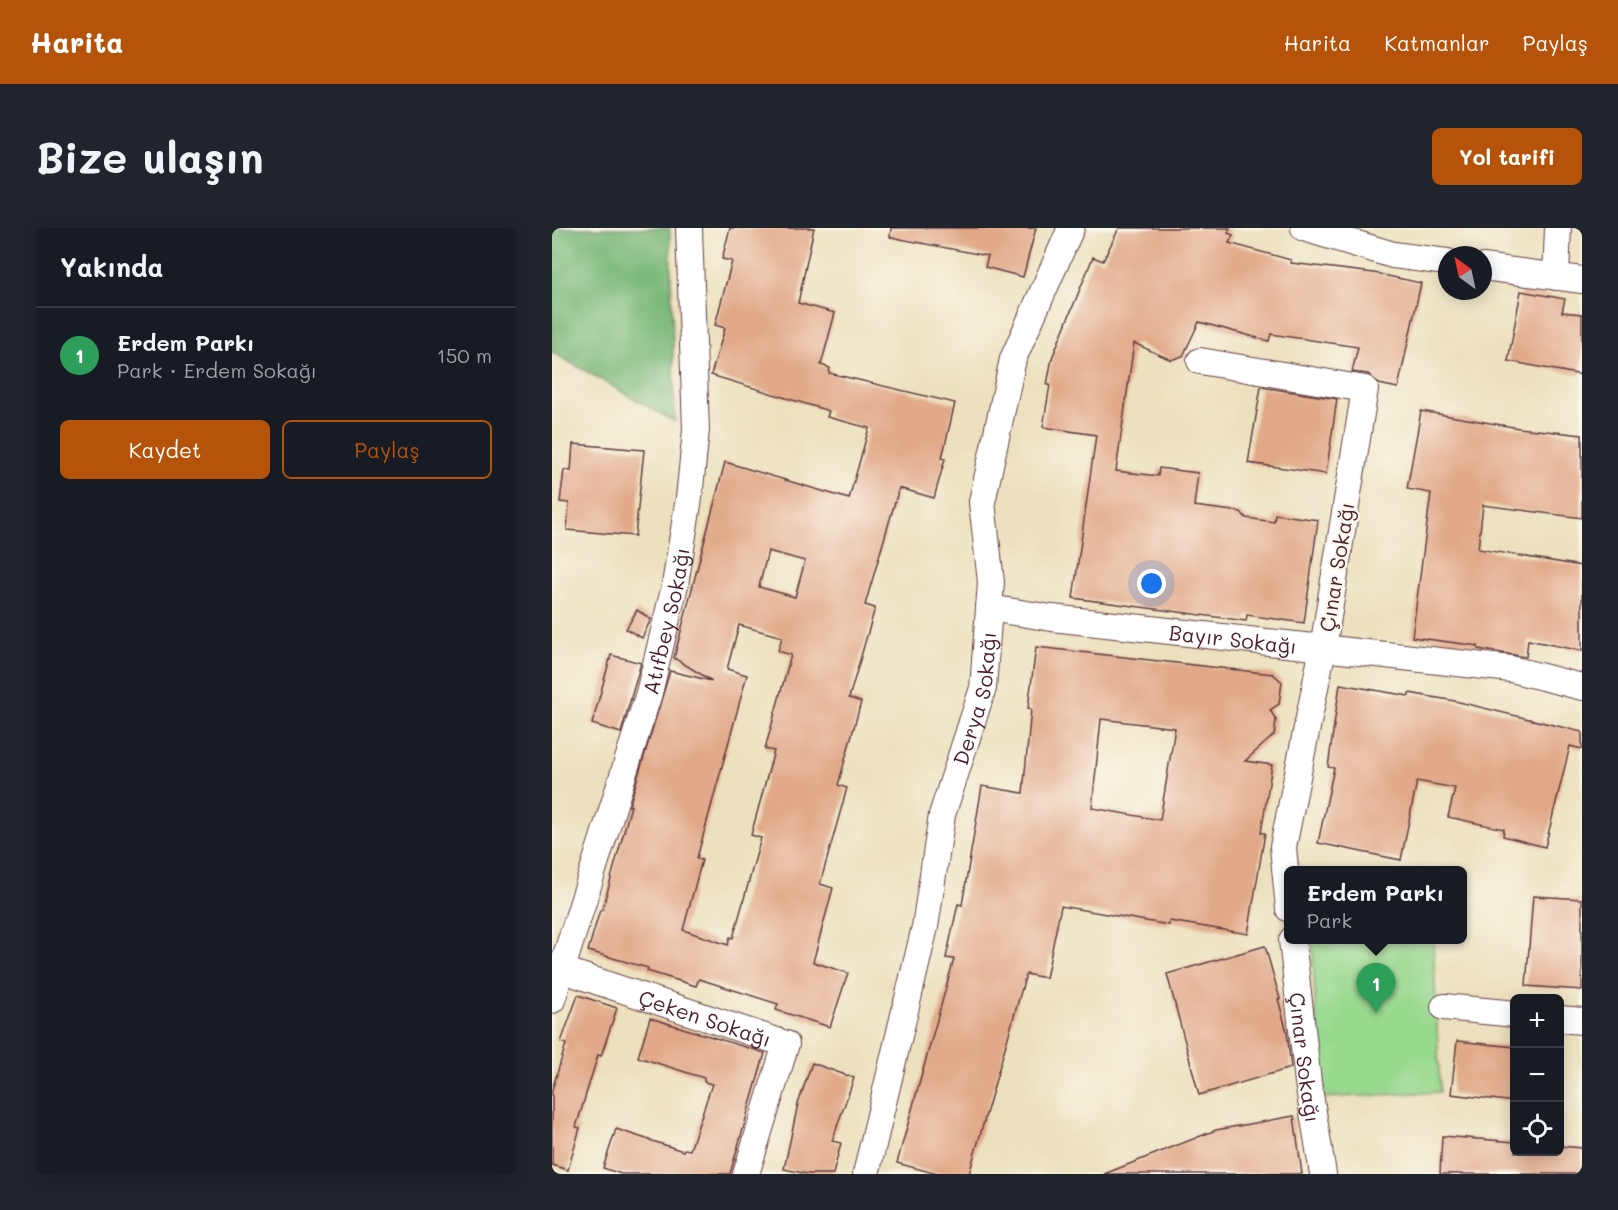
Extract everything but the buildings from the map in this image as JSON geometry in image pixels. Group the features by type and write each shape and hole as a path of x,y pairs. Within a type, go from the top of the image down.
{"street":[{"name":"Atıfbey Sokağı","path":"552,1000 649,693 680,552 689,498 696,430 689,228"},
{"name":"Derya Sokağı","path":"866,1174 925,927 942,815 983,688 991,582 982,502 1013,359 1071,228"},
{"path":"1556,277 1558,228"},
{"path":"1306,229 1393,255 1438,261"},
{"path":"1492,268 1582,280"},
{"name":"Çınar Sokağı","path":"1200,361 1365,389 1323,648 1284,847 1286,866"},
{"name":"Bayır Sokağı","path":"989,608 1511,669 1582,687"},
{"name":"Çınar Sokağı","path":"1293,944 1308,1082 1323,1174"},
{"name":"Çeken Sokağı","path":"563,970 786,1044 746,1174"},
{"path":"1444,1007 1510,1014"},
{"path":"1564,1019 1582,1021"}],"green space":[{"path":"552,228 670,228 675,422 552,352"},
{"path":"1312,944 1433,944 1440,1092 1320,1098"}],"place":[{"name":"Erdem Parkı","path":"1376,1013"}]}
